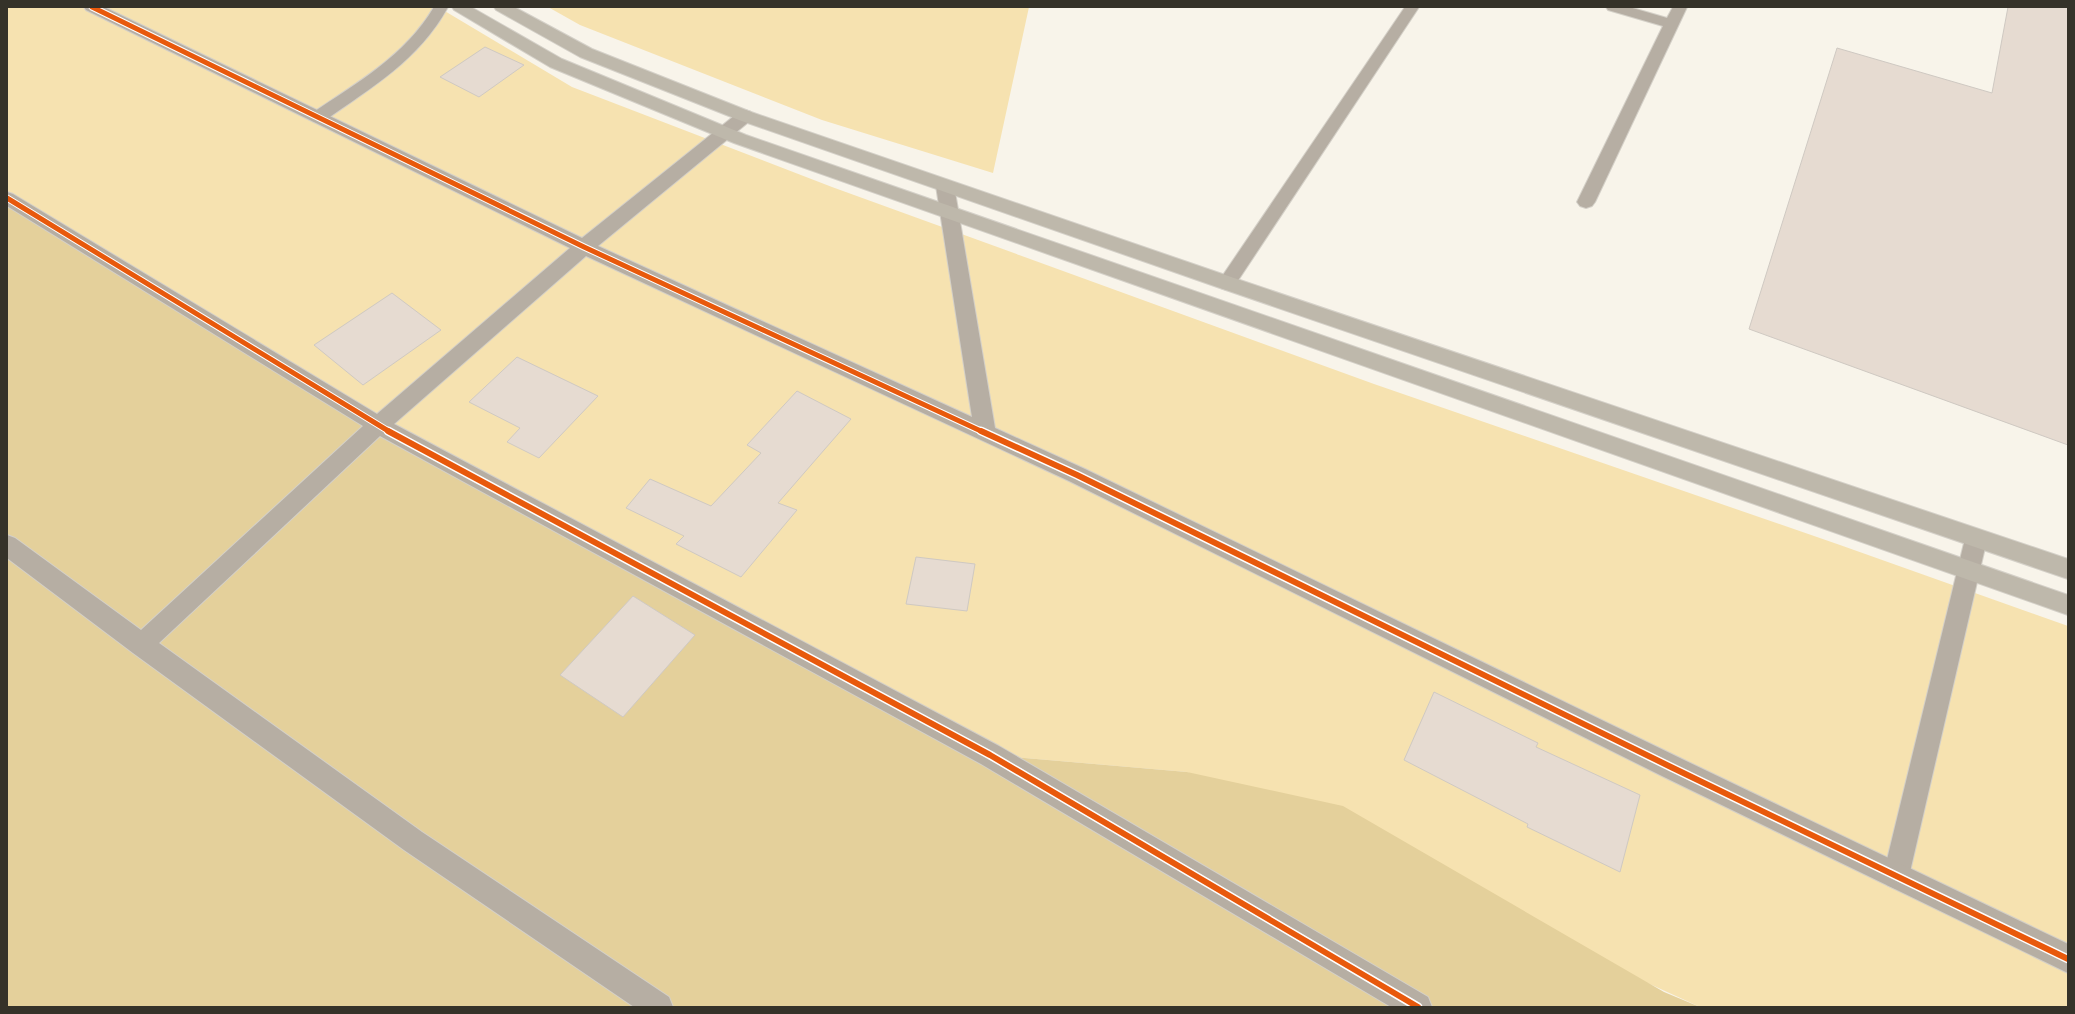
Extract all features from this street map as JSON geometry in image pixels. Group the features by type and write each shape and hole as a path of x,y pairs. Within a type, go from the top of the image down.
{"main road":[{"path":"460,7 556,63 725,133 949,213 2068,605"},
{"path":"502,7 586,53 745,116 1227,283 1976,539 2068,569"}],"street":[{"path":"92,7 584,247 1077,475 2068,959"},
{"path":"141,645 378,425 584,247 745,116"},
{"path":"945,186 985,432"},
{"path":"7,198 378,425 990,755 1418,1007"},
{"path":"7,545 141,645 412,841 659,1007"}],"lane":[{"path":"318,117 415,45 434,23 442,7"},
{"path":"1227,283 1412,7"},
{"path":"1613,7 1672,24"},
{"path":"1586,202 1680,7"},
{"path":"1896,876 1976,539"}],"shaded area":[{"path":"7,7 438,7 572,87 832,187 1374,384 1840,545 2068,626 2068,1007 1700,1007 1187,772 990,755 378,425 7,198"},
{"path":"548,7 1029,7 993,173 822,120 580,25"},
{"path":"7,198 378,425 990,755 1187,772 1343,806 1664,992 1700,1007 7,1007"}],"building":[{"path":"2008,7 2068,7 2068,445 1749,329 1837,48 1992,93"},
{"path":"485,47 524,65 479,97 440,77"},
{"path":"392,293 441,330 363,385 314,345"},
{"path":"517,357 598,396 539,458 507,442 520,428 469,402"},
{"path":"797,391 851,419 778,503 797,510 741,577 676,544 684,536 626,508 650,479 711,506 761,453 747,445"},
{"path":"916,557 975,564 967,611 906,604"},
{"path":"633,596 695,635 623,717 560,675"},
{"path":"1434,692 1538,743 1536,747 1640,795 1620,872 1527,827 1528,824 1404,760"}],"cycle path":[{"path":"92,7 584,247 1077,475 1673,768 2068,959"},
{"path":"7,198 378,425 990,755 1418,1007"}]}
